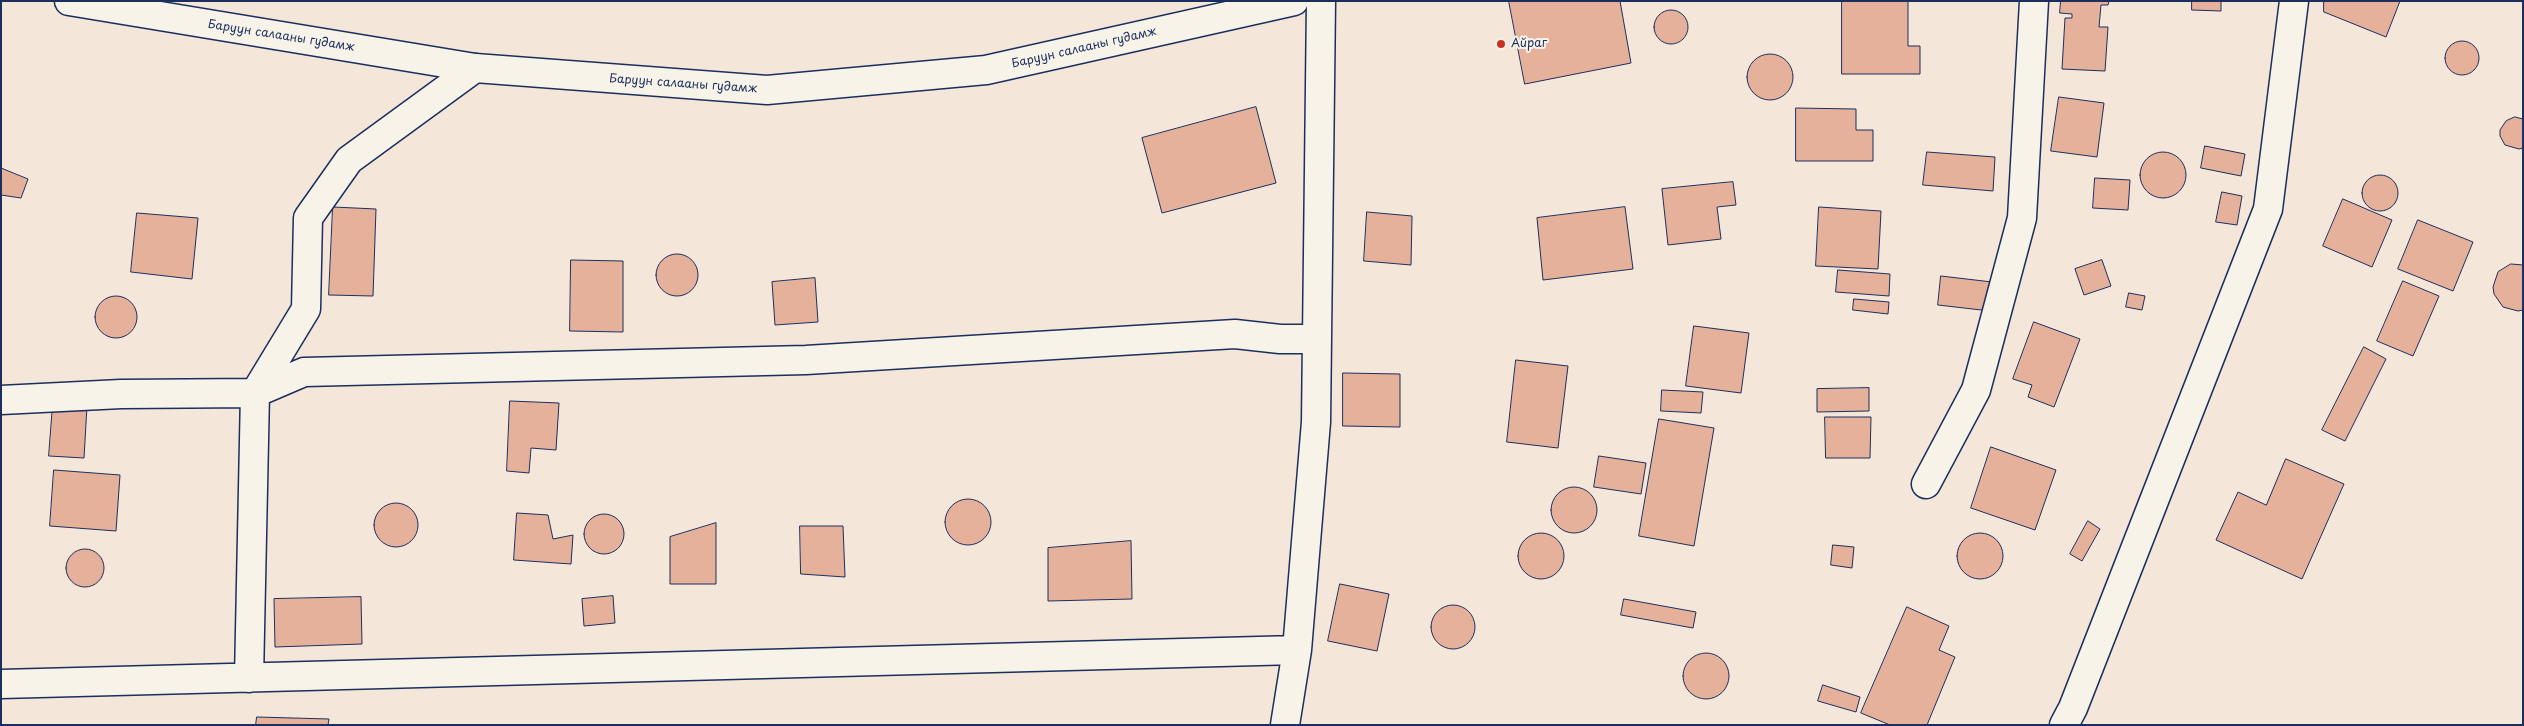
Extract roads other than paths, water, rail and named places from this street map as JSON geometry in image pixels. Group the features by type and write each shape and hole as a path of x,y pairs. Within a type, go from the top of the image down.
{"street":[{"name":"Баруун салааны гудамж","path":"69,1 475,68 767,90 986,70 1294,1"},
{"path":"1285,725 1297,650 1316,422 1320,1"},
{"path":"1926,484 1976,390 2022,218 2034,1"},
{"path":"2064,725 2073,708 2268,209 2294,1"},
{"path":"249,678 256,393 306,310 308,218 349,160 475,68"},
{"path":"1,400 121,394 256,393 304,372 806,360 1235,334 1280,339 1317,339"},
{"path":"1,684 1297,650"}],"place":[{"name":"Айраг","path":"1501,44"}]}
